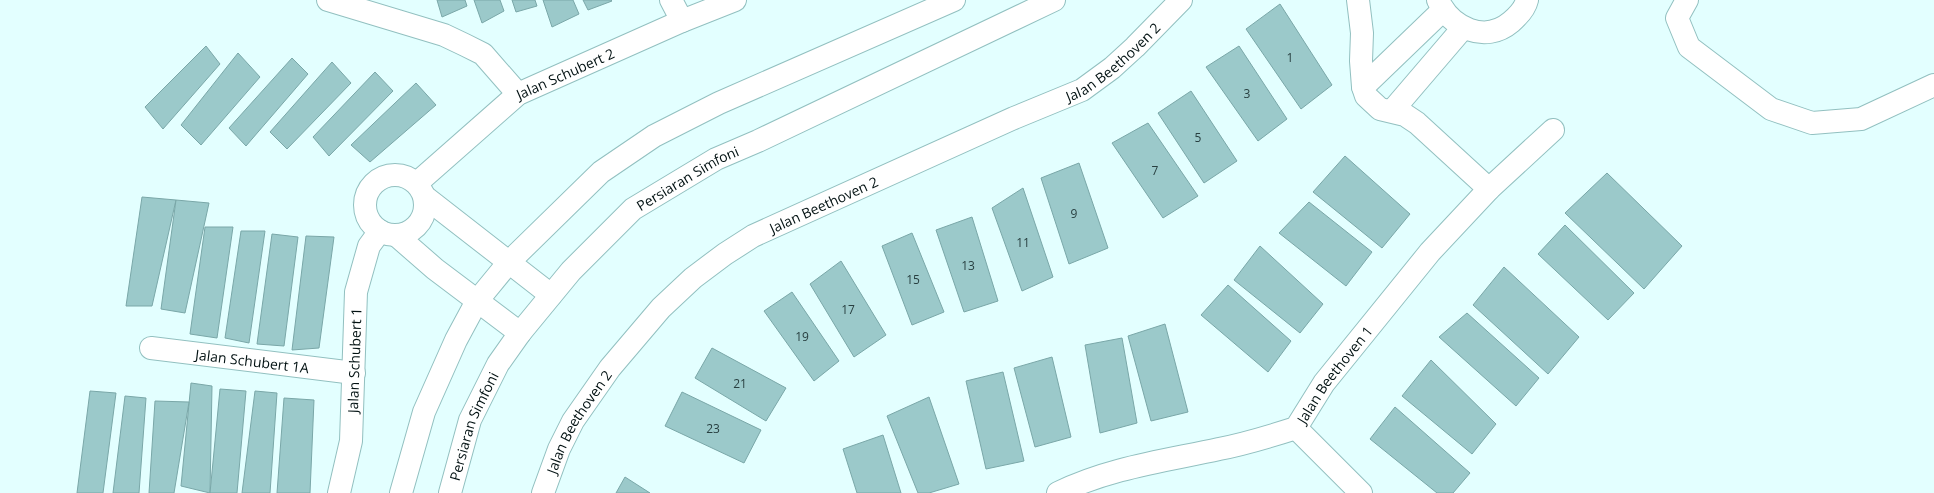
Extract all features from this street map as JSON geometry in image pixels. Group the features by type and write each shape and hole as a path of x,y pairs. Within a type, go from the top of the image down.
{"street":[{"path":"328,0 444,35 465,45 483,54 518,94"},
{"path":"671,0 682,21"},
{"name":"Jalan Schubert 2","path":"421,190 518,94 682,21 735,0"},
{"path":"401,493 424,412 456,340 477,301 509,262 601,172 654,136 719,102 954,0"},
{"name":"Persiaran Simfoni","path":"450,493 470,420 498,364 520,333 571,271 633,209 675,182 716,159 758,141 1054,0"},
{"name":"Jalan Beethoven 2","path":"543,493 559,449 572,421 610,368 661,308 693,278 725,254 753,236 1014,118 1082,90 1112,68 1136,47 1181,0"},
{"path":"1358,0 1362,33 1361,61 1365,91 1380,108 1405,115 1417,123 1488,189"},
{"path":"1365,91 1440,5 1452,20 1463,28 1477,32 1485,32 1506,26 1518,17 1529,0"},
{"path":"1687,0 1677,18 1689,47 1771,109 1812,123 1861,119 1934,85"},
{"path":"1392,111 1463,28"},
{"name":"Jalan Beethoven 1","path":"1058,493 1076,484 1130,467 1221,449 1296,428 1324,383 1430,252 1488,189 1553,130"},
{"path":"520,333 388,233 372,225 365,208 365,199 374,182 382,177 392,174 410,178 421,190 551,295"},
{"path":"388,233 411,231 422,220 426,205 421,190"},
{"name":"Jalan Schubert 1","path":"339,493 351,441 356,292 369,246 388,233"},
{"name":"Jalan Schubert 1A","path":"151,348 354,373"},
{"path":"1296,428 1361,493"}],"building":[{"path":"437,0 465,0 467,6 442,17"},
{"path":"474,0 500,0 504,11 482,23"},
{"path":"512,0 535,0 537,6 516,12"},
{"path":"543,0 573,0 579,14 552,27"},
{"path":"583,0 611,0 612,1 588,10"},
{"path":"1280,4 1332,85 1301,109 1246,29"},
{"path":"206,46 220,64 163,129 145,107"},
{"path":"1239,46 1287,119 1258,141 1206,67"},
{"path":"238,53 260,77 201,145 181,125"},
{"path":"292,58 308,74 246,146 229,128"},
{"path":"332,62 351,83 287,149 270,132"},
{"path":"375,72 393,91 329,156 313,137"},
{"path":"416,83 436,105 370,162 351,145"},
{"path":"1191,91 1237,161 1204,183 1158,113"},
{"path":"1148,123 1198,196 1163,218 1112,143"},
{"path":"1345,156 1410,214 1382,248 1313,192"},
{"path":"1079,163 1108,248 1069,264 1041,178"},
{"path":"1607,173 1682,246 1644,289 1565,213"},
{"path":"1023,188 1053,277 1022,291 992,208"},
{"path":"142,197 176,200 152,306 126,306"},
{"path":"176,200 209,203 185,313 161,309"},
{"path":"1309,202 1372,252 1346,286 1279,233"},
{"path":"972,217 998,301 964,312 936,230"},
{"path":"1565,225 1634,293 1608,320 1538,254"},
{"path":"205,227 233,227 217,338 190,334"},
{"path":"241,231 265,231 249,343 225,338"},
{"path":"912,233 944,312 912,325 882,246"},
{"path":"272,234 298,237 284,346 257,344"},
{"path":"306,236 334,237 319,348 292,350"},
{"path":"1260,246 1323,304 1300,333 1234,280"},
{"path":"841,261 886,335 854,357 810,284"},
{"path":"1504,267 1579,337 1548,374 1473,305"},
{"path":"1228,285 1291,341 1268,372 1201,315"},
{"path":"792,292 839,361 814,381 764,311"},
{"path":"1467,313 1539,378 1516,406 1439,337"},
{"path":"1165,324 1188,412 1151,421 1128,336"},
{"path":"1122,338 1137,423 1100,433 1085,345"},
{"path":"712,348 786,388 766,421 695,378"},
{"path":"1052,357 1071,437 1035,447 1014,368"},
{"path":"1431,360 1496,424 1472,454 1402,396"},
{"path":"1003,372 1024,461 986,469 966,381"},
{"path":"191,383 212,386 210,493 181,486"},
{"path":"220,389 246,391 237,493 210,493"},
{"path":"90,391 116,393 103,493 77,493"},
{"path":"255,391 277,393 270,493 242,493"},
{"path":"682,392 761,430 744,463 665,426"},
{"path":"125,396 146,398 139,493 113,493"},
{"path":"929,397 959,484 929,493 918,493 887,416"},
{"path":"284,398 314,400 310,493 277,493"},
{"path":"155,401 189,402 174,493 149,493"},
{"path":"1395,407 1470,473 1453,493 1437,493 1370,439"},
{"path":"883,435 901,493 857,493 843,449"},
{"path":"625,477 650,493 616,493"}]}
